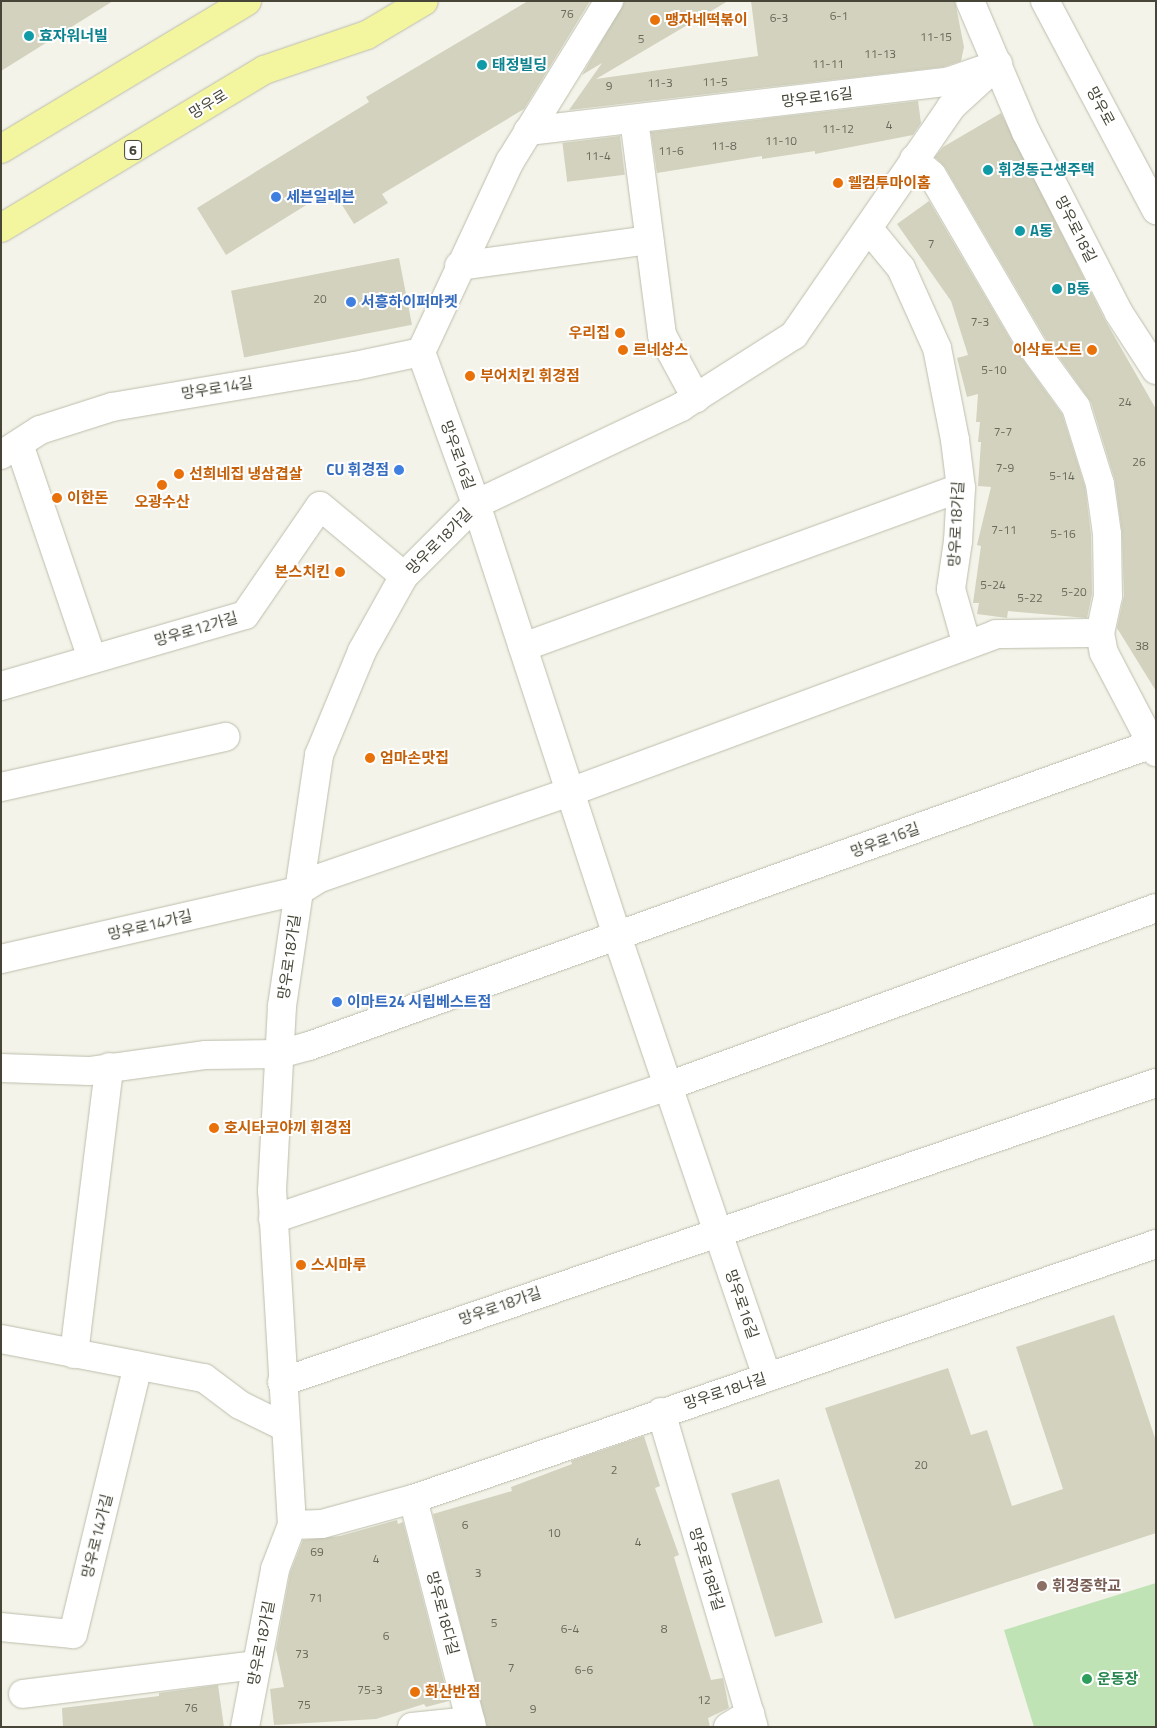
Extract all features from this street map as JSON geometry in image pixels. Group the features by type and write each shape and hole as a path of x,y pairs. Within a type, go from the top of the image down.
{"main road":[{"path":"1,149 248,1"},
{"name":"망우로","path":"1,228 264,70 367,35 424,1"}],"street":[{"path":"421,352 459,266 528,131 609,1"},
{"name":"망우로18길","path":"970,1 1026,132 1115,305 1156,370"},
{"name":"망우로","path":"1045,1 1156,210"},
{"name":"망우로16길","path":"528,131 947,82 998,64"},
{"name":"망우로18가길","path":"245,1727 255,1665 275,1570 292,1525 273,1219 282,1006 320,755 362,650 404,576 476,504 696,398 794,335 950,107 998,64"},
{"path":"634,119 662,335 696,398"},
{"path":"914,158 932,176 1033,348 1076,407 1100,484 1107,534 1108,596 1100,633 1104,653 1152,736"},
{"name":"망우로18가길","path":"868,228 901,268 937,348 955,440 961,488 958,541 951,589 967,645"},
{"path":"459,266 649,240"},
{"name":"망우로16길","path":"421,352 476,504 617,936 766,1377"},
{"name":"망우로14길","path":"92,658 10,449 40,430 112,407 355,366 421,352"},
{"path":"523,647 961,488"},
{"name":"망우로12가길","path":"1,686 245,615 320,506 404,576"},
{"path":"299,891 320,878 570,792 996,634 1100,633"},
{"name":"망우로16길","path":"617,936 1152,736"},
{"path":"1,786 225,737"},
{"name":"망우로14가길","path":"1,959 299,891"},
{"path":"273,1219 668,1086 1156,908"},
{"path":"1,1068 89,1071 206,1055 280,1054 309,1046 617,936"},
{"path":"74,1354 109,1068"},
{"path":"717,1230 1156,1083"},
{"name":"망우로18가길","path":"282,1382 717,1230"},
{"name":"망우로18나길","path":"292,1525 322,1524 413,1499 660,1412 1156,1244"},
{"path":"1,1339 204,1378 240,1405 285,1427"},
{"name":"망우로14가길","path":"1,1627 73,1634 138,1366"},
{"name":"망우로18라길","path":"660,1412 744,1722"},
{"name":"망우로18다길","path":"413,1499 472,1724"},
{"path":"23,1694 255,1665"},
{"path":"412,1727 472,1724"}],"green space":[{"name":"운동장","path":"1156,1583 1156,1727 1034,1727 1004,1630"}],"building":[{"name":"효자워너빌","path":"1,1 113,1 1,71"},
{"path":"528,1 590,1 524,109 382,194 388,203 354,224 332,189 226,255 197,208 369,102 366,97"},
{"path":"625,1 728,1 596,79 758,56 751,1 955,1 964,47 961,61 943,67 569,110 602,63 582,75"},
{"path":"918,101 921,123 913,135 815,154 815,151 762,159 762,156 657,173 651,132"},
{"path":"1001,113 1105,320 1156,409 1156,691 1117,628 1124,596 1122,532 1115,480 1091,402 1046,339 945,167 935,157 943,147"},
{"path":"620,136 625,175 567,182 562,143"},
{"path":"929,201 1020,356 1062,414 1085,487 1091,535 1092,594 1087,618 1008,611 1007,618 977,614 979,603 973,603 981,546 977,545 991,487 978,486 981,442 978,442 980,422 976,422 978,394 967,397 957,358 968,355 951,301 897,224"},
{"path":"399,258 412,325 244,357 231,291"},
{"name":"휘경중학교","path":"1114,1315 1156,1441 1156,1533 895,1619 825,1408 948,1368 971,1435 987,1430 1012,1506 1063,1489 1016,1347"},
{"path":"644,1436 660,1486 655,1488 679,1555 674,1557 711,1680 723,1678 729,1708 708,1718 710,1727 487,1727 433,1514 512,1491 511,1487 572,1464 571,1461"},
{"path":"779,1479 823,1622 775,1637 731,1494"},
{"path":"397,1520 398,1524 403,1522 449,1701 426,1707 424,1704 376,1719 274,1725 270,1689 284,1687 276,1649 290,1573 303,1540 340,1536"},
{"path":"218,1685 224,1727 63,1727 62,1708 159,1696 159,1693"}],"place":[{"name":"맹자네떡볶이","path":"655,20"},
{"name":"효자워너빌","path":"29,36"},
{"name":"태정빌딩","path":"482,65"},
{"name":"휘경동근생주택","path":"988,170"},
{"name":"웰컴투마이홈","path":"838,183"},
{"name":"세븐일레븐","path":"276,197"},
{"name":"A동","path":"1020,231"},
{"name":"B동","path":"1057,289"},
{"name":"서흥하이퍼마켓","path":"351,302"},
{"name":"우리집","path":"620,333"},
{"name":"르네상스","path":"623,350"},
{"name":"이삭토스트","path":"1092,350"},
{"name":"부어치킨 휘경점","path":"470,376"},
{"name":"CU 휘경점","path":"399,470"},
{"name":"선희네집 냉삼겹살","path":"179,474"},
{"name":"오광수산","path":"162,485"},
{"name":"이한돈","path":"57,498"},
{"name":"본스치킨","path":"340,572"},
{"name":"엄마손맛집","path":"370,758"},
{"name":"이마트24 시립베스트점","path":"337,1002"},
{"name":"호시타코야끼 휘경점","path":"214,1128"},
{"name":"스시마루","path":"301,1265"},
{"name":"휘경중학교","path":"1042,1586"},
{"name":"운동장","path":"1087,1679"},
{"name":"화산반점","path":"415,1692"}]}
